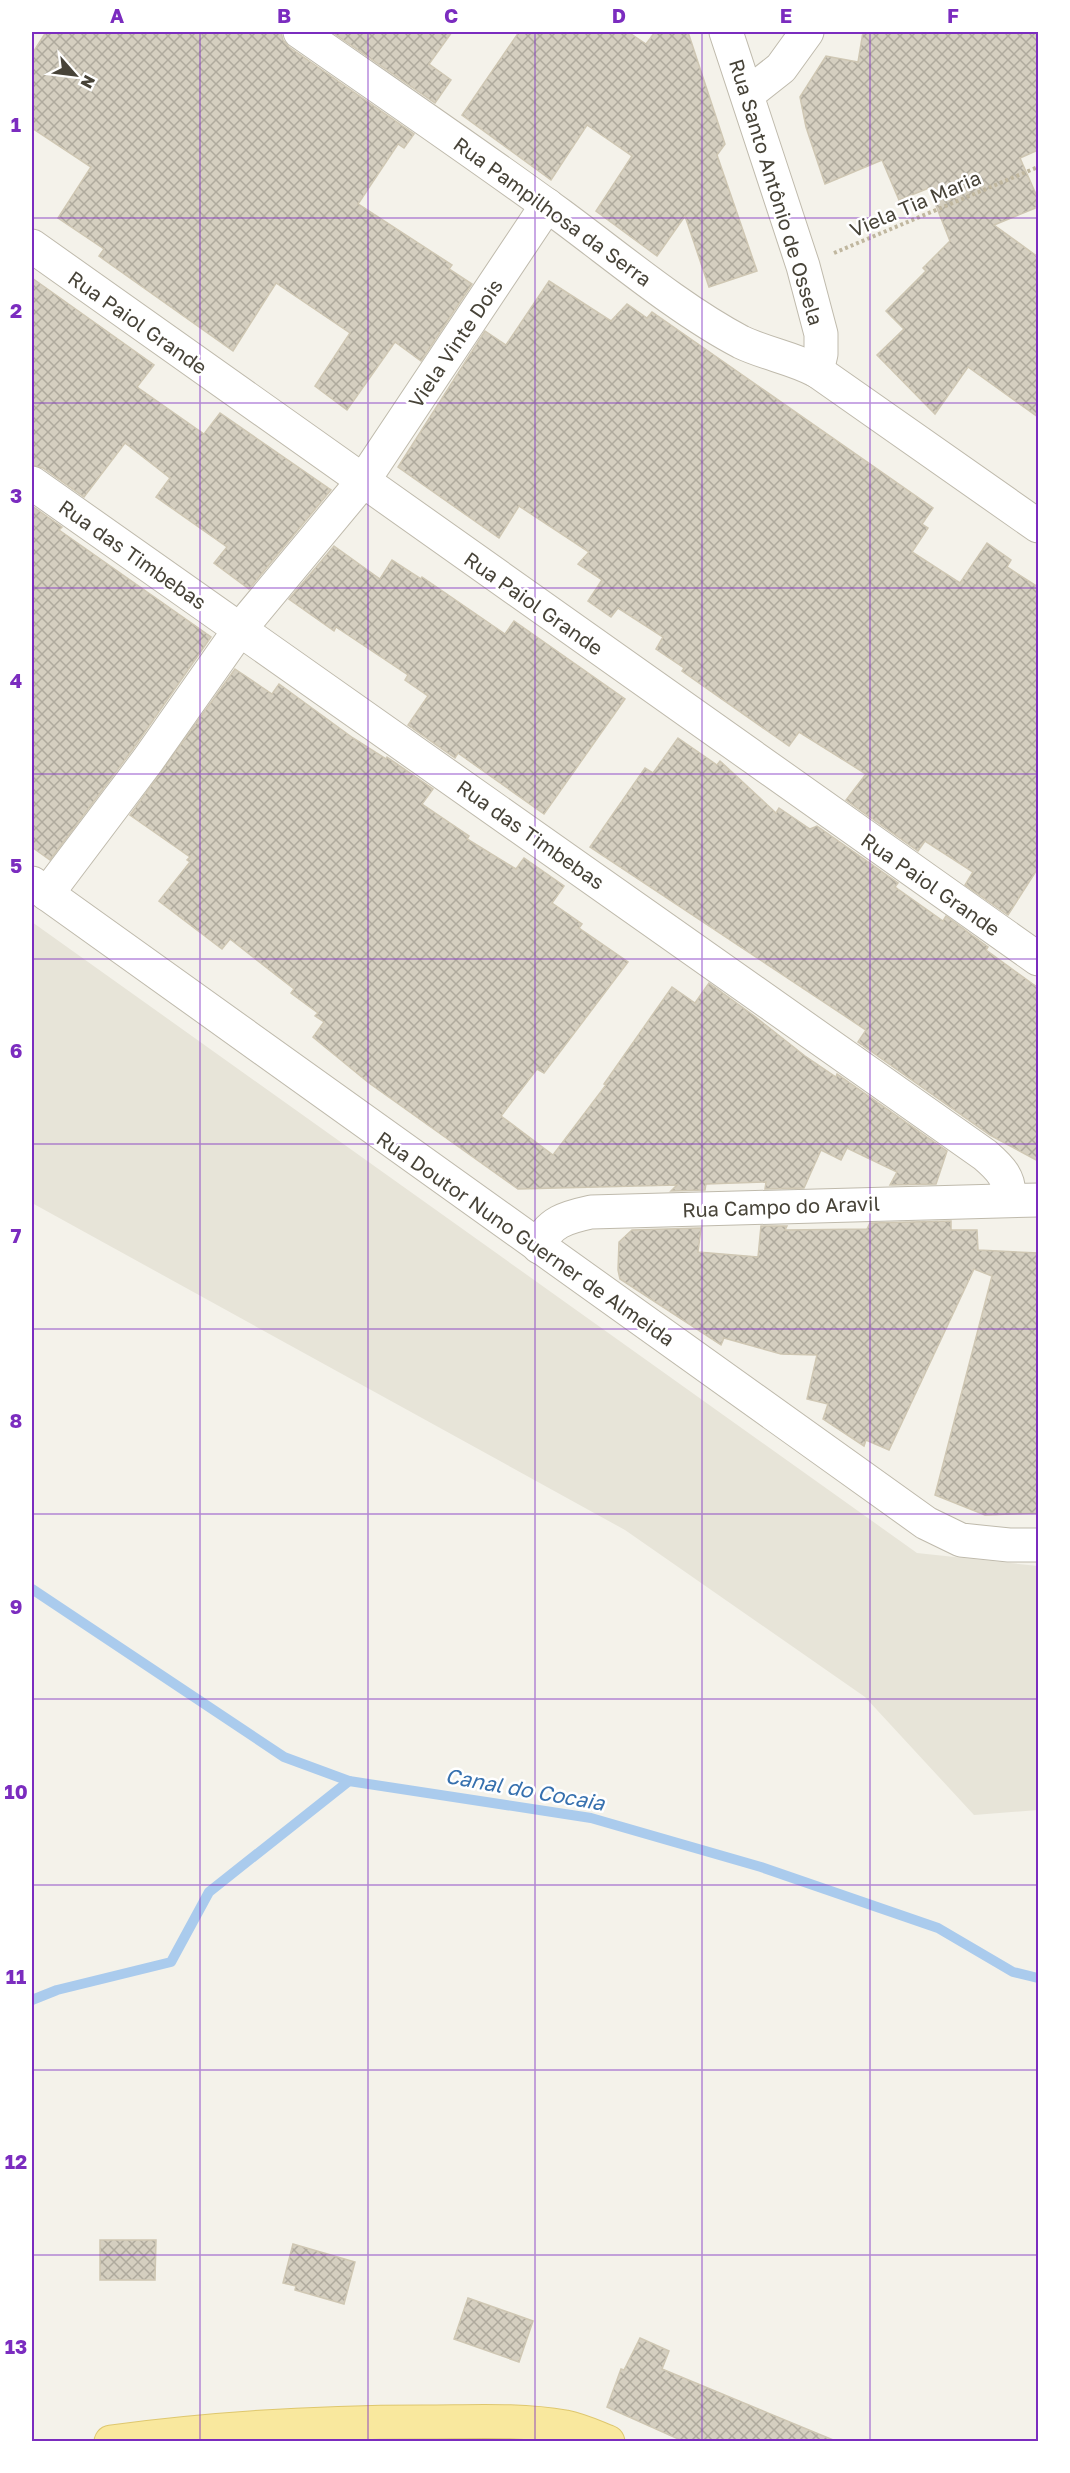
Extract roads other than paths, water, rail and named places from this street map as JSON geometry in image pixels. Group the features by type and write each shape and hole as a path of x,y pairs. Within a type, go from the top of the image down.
{"main road":[{"path":"111,2442 263,2427 404,2422 514,2422 568,2427 608,2442"}],"street":[{"name":"Rua Pampilhosa da Serra","path":"300,32 547,205 688,308 740,341 773,356 808,365 817,371"},
{"name":"Rua Santo Antônio de Ossela","path":"726,32 803,267 821,334 821,354 817,371"},
{"path":"748,94 781,68 807,32"},
{"name":"Viela Vinte Dois","path":"39,888 148,760 240,629 363,481 547,205"},
{"name":"Rua Paiol Grande","path":"32,246 1038,959"},
{"path":"817,371 1038,526"},
{"name":"Rua das Timbebas","path":"32,483 985,1155 1002,1170 1010,1191 1023,1200"},
{"name":"Rua Doutor Nuno Guerner de Almeida","path":"39,888 926,1523 961,1540 1009,1545 1038,1545"},
{"name":"Rua Campo do Aravil","path":"539,1247 542,1237 562,1219 591,1212 1023,1200"}],"waterway":[{"name":"Canal do Cocaia","path":"32,1589 284,1757 349,1781 591,1818 761,1867 938,1928 1013,1972 1038,1978"},
{"path":"32,2000 57,1990 171,1962 209,1892 349,1781"}]}
